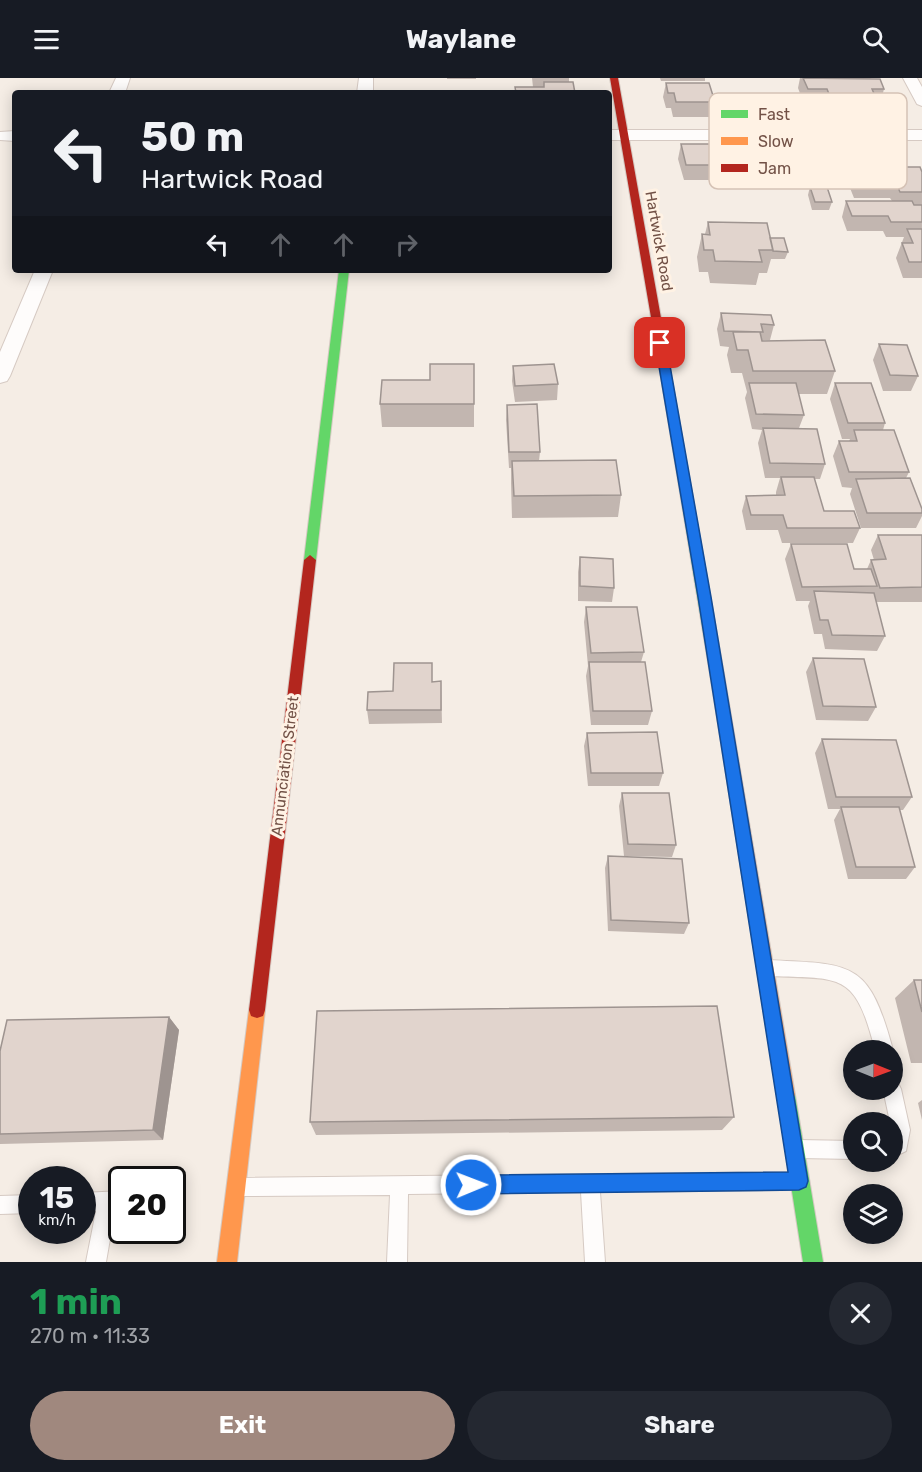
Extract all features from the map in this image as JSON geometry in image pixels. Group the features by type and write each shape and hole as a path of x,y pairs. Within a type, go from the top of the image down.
{"street":[{"name":"Hartwick Road","path":"614,78 616,135 703,585 813,1262"},
{"path":"910,78 922,101"},
{"path":"616,135 709,135"},
{"path":"0,376 43,273"},
{"name":"Annunciation Street","path":"226,1262 344,273"}],"lane":[{"path":"765,968 837,972 851,978 865,993 876,1016 882,1040"},
{"path":"794,1149 843,1150"},
{"path":"235,1188 799,1181"},
{"path":"590,1183 595,1262"},
{"path":"397,1262 399,1185"},
{"path":"0,1205 18,1204"},
{"path":"96,1262 108,1221"}],"building":[{"path":"803,78 880,79 884,89 872,89 874,93 829,93 827,89 808,89"},
{"path":"544,82 573,82 574,90 516,90 515,87 544,87"},
{"path":"666,83 709,83 712,93 709,93 709,102 676,102 674,93 668,93"},
{"path":"681,144 709,144 709,165 686,165"},
{"path":"907,167 920,167 922,192 900,192 899,189 907,189"},
{"path":"811,189 828,189 832,202 815,202"},
{"path":"846,201 912,201 914,205 922,205 922,222 891,222 888,216 852,216"},
{"path":"708,222 767,223 773,250 759,250 762,262 715,261 713,250 704,250 702,234 710,235"},
{"path":"907,229 922,229 922,262 909,262 902,243 913,243"},
{"path":"770,238 784,238 788,252 773,251"},
{"path":"721,313 771,315 774,325 761,324 763,332 724,331"},
{"path":"733,332 760,332 762,341 825,340 835,371 753,371 748,350 737,350"},
{"path":"879,344 907,345 918,376 890,375"},
{"path":"430,364 474,364 474,404 380,404 382,380 430,380"},
{"path":"554,364 558,384 515,386 513,366"},
{"path":"749,383 796,383 804,415 756,414"},
{"path":"835,383 871,383 885,423 848,423"},
{"path":"537,404 540,452 509,452 507,405"},
{"path":"763,428 817,429 825,464 770,463"},
{"path":"854,430 894,430 909,472 849,472 839,441 857,441"},
{"path":"616,460 621,495 514,496 512,461"},
{"path":"781,477 814,477 824,511 854,511 860,528 787,528 783,515 751,515 746,496 785,495"},
{"path":"910,478 922,513 867,513 856,479"},
{"path":"878,535 922,535 922,587 880,588 871,560 886,559"},
{"path":"791,544 847,544 854,569 871,569 877,586 802,587"},
{"path":"580,557 613,559 614,588 580,586"},
{"path":"814,591 874,593 885,636 832,635 828,620 820,620"},
{"path":"586,607 637,607 644,652 591,653"},
{"path":"813,658 864,659 876,707 823,706"},
{"path":"589,662 645,662 652,711 593,711"},
{"path":"394,663 432,663 432,682 441,681 441,710 367,710 368,692 393,691"},
{"path":"657,732 663,773 591,773 587,733"},
{"path":"822,739 896,740 912,797 836,797"},
{"path":"622,793 669,793 676,845 628,844"},
{"path":"841,807 899,807 915,867 856,867"},
{"path":"608,856 682,859 689,923 611,920"},
{"path":"914,980 922,980 922,1012"},
{"path":"717,1006 734,1117 310,1122 317,1011"},
{"path":"169,1017 153,1130 0,1134 0,1051 7,1020"}],"traffic: fast":[{"path":"310,560 344,273"},
{"path":"658,329 717,674"},
{"path":"786,1095 813,1262"}],"traffic: slow":[{"path":"717,674 786,1095"},
{"path":"227,1262 257,1010"}],"traffic: jam":[{"path":"614,78 658,329"},
{"path":"257,1010 310,560"}],"route":[{"path":"471,1185 799,1181 705,597 660,343"}]}
